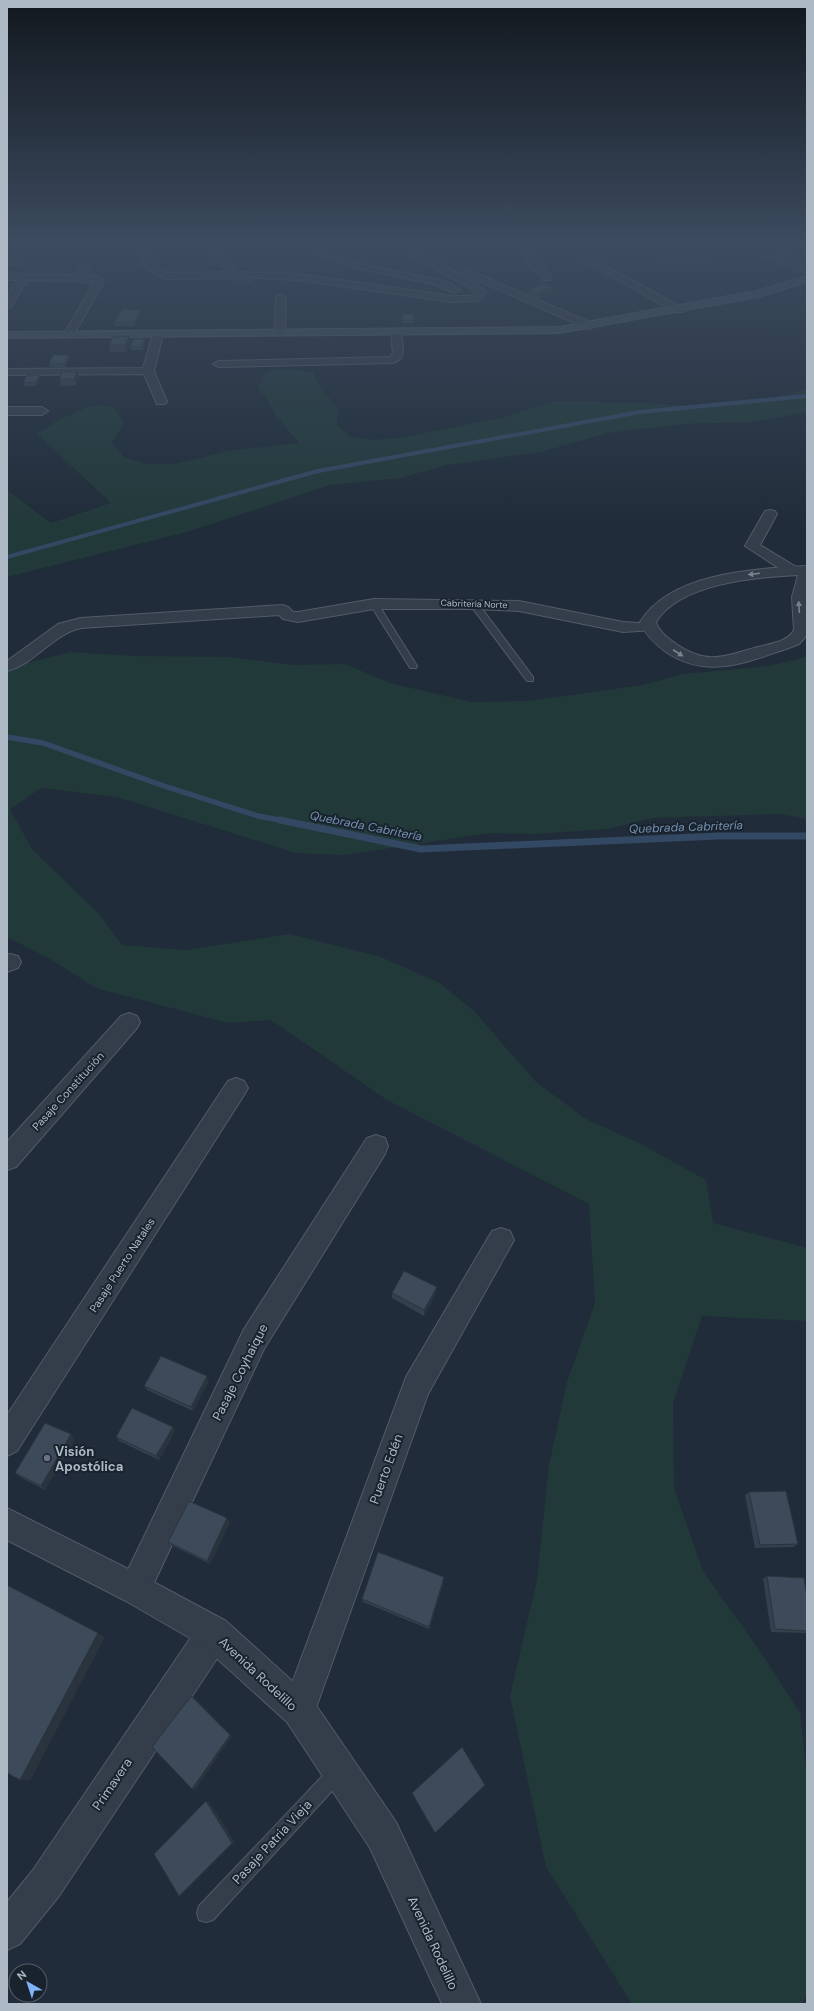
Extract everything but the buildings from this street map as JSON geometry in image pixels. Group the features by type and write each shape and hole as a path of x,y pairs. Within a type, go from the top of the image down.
{"street":[{"path":"157,339 148,371 161,402"},
{"path":"219,364 392,360 396,358 398,353 397,339"},
{"path":"7,372 148,371"},
{"path":"7,411 42,411"},
{"path":"770,514 752,546 802,571"},
{"path":"802,571 799,601 802,622 801,632 796,638 786,644 723,662 709,664 698,663 674,650 655,635 649,627 648,622 657,610 691,590 707,583 725,578 802,571"},
{"name":"Cabritería Norte","path":"7,666 13,664 64,627 81,623 282,610 288,616 298,617 374,604 474,604 519,606 623,627 649,627"},
{"name":"Pasaje Constitución","path":"7,1159 129,1022"},
{"name":"Pasaje Puerto Natales","path":"7,1441 236,1088"},
{"name":"Pasaje Coyhaique","path":"135,1589 254,1339 376,1146"},
{"name":"Puerto Edén","path":"299,1710 416,1387 501,1240"},
{"name":"Avenida Rodelillo","path":"7,1523 135,1589 214,1633 299,1710 383,1835 459,2002"},
{"name":"Primavera","path":"7,1932 46,1883 214,1633"}],"lane":[{"path":"374,604 413,666"},
{"path":"474,604 530,679"},
{"name":"Pasaje Patria Vieja","path":"206,1913 339,1771"}],"green space":[{"path":"284,369 313,372 320,387 339,410 337,425 351,437 370,440 399,438 501,418 556,401 648,403 689,406 733,404 772,399 807,389 807,412 751,422 683,424 608,433 540,452 447,465 400,478 330,485 187,532 7,577 7,490 51,523 111,503 37,434 57,421 85,408 97,405 114,407 124,423 112,443 124,457 147,464 176,464 227,451 299,443 257,388 266,372"},
{"path":"71,652 134,656 231,657 294,665 345,664 390,683 472,702 529,701 643,685 683,674 768,666 807,657 807,819 781,814 653,818 607,829 536,834 489,833 345,855 296,853 117,797 41,788 10,809 32,849 99,914 122,945 186,950 289,934 381,957 440,983 474,1011 536,1082 586,1119 643,1145 706,1180 713,1223 807,1248 807,1321 702,1316 673,1403 674,1488 703,1571 760,1651 800,1713 807,1778 807,1994 802,2004 632,2004 546,1867 510,1696 537,1580 549,1465 567,1382 595,1303 589,1204 387,1100 271,1020 228,1023 96,988 52,960 7,937 7,668"}],"waterway":[{"path":"7,557 318,471 640,412 807,396"},
{"name":"Quebrada Cabritería","path":"7,737 43,743 164,786 258,816 284,821"},
{"name":"Quebrada Cabritería","path":"284,821 421,849 719,836 807,836"}],"place":[{"name":"Visión Apostólica","path":"47,1458"}]}
